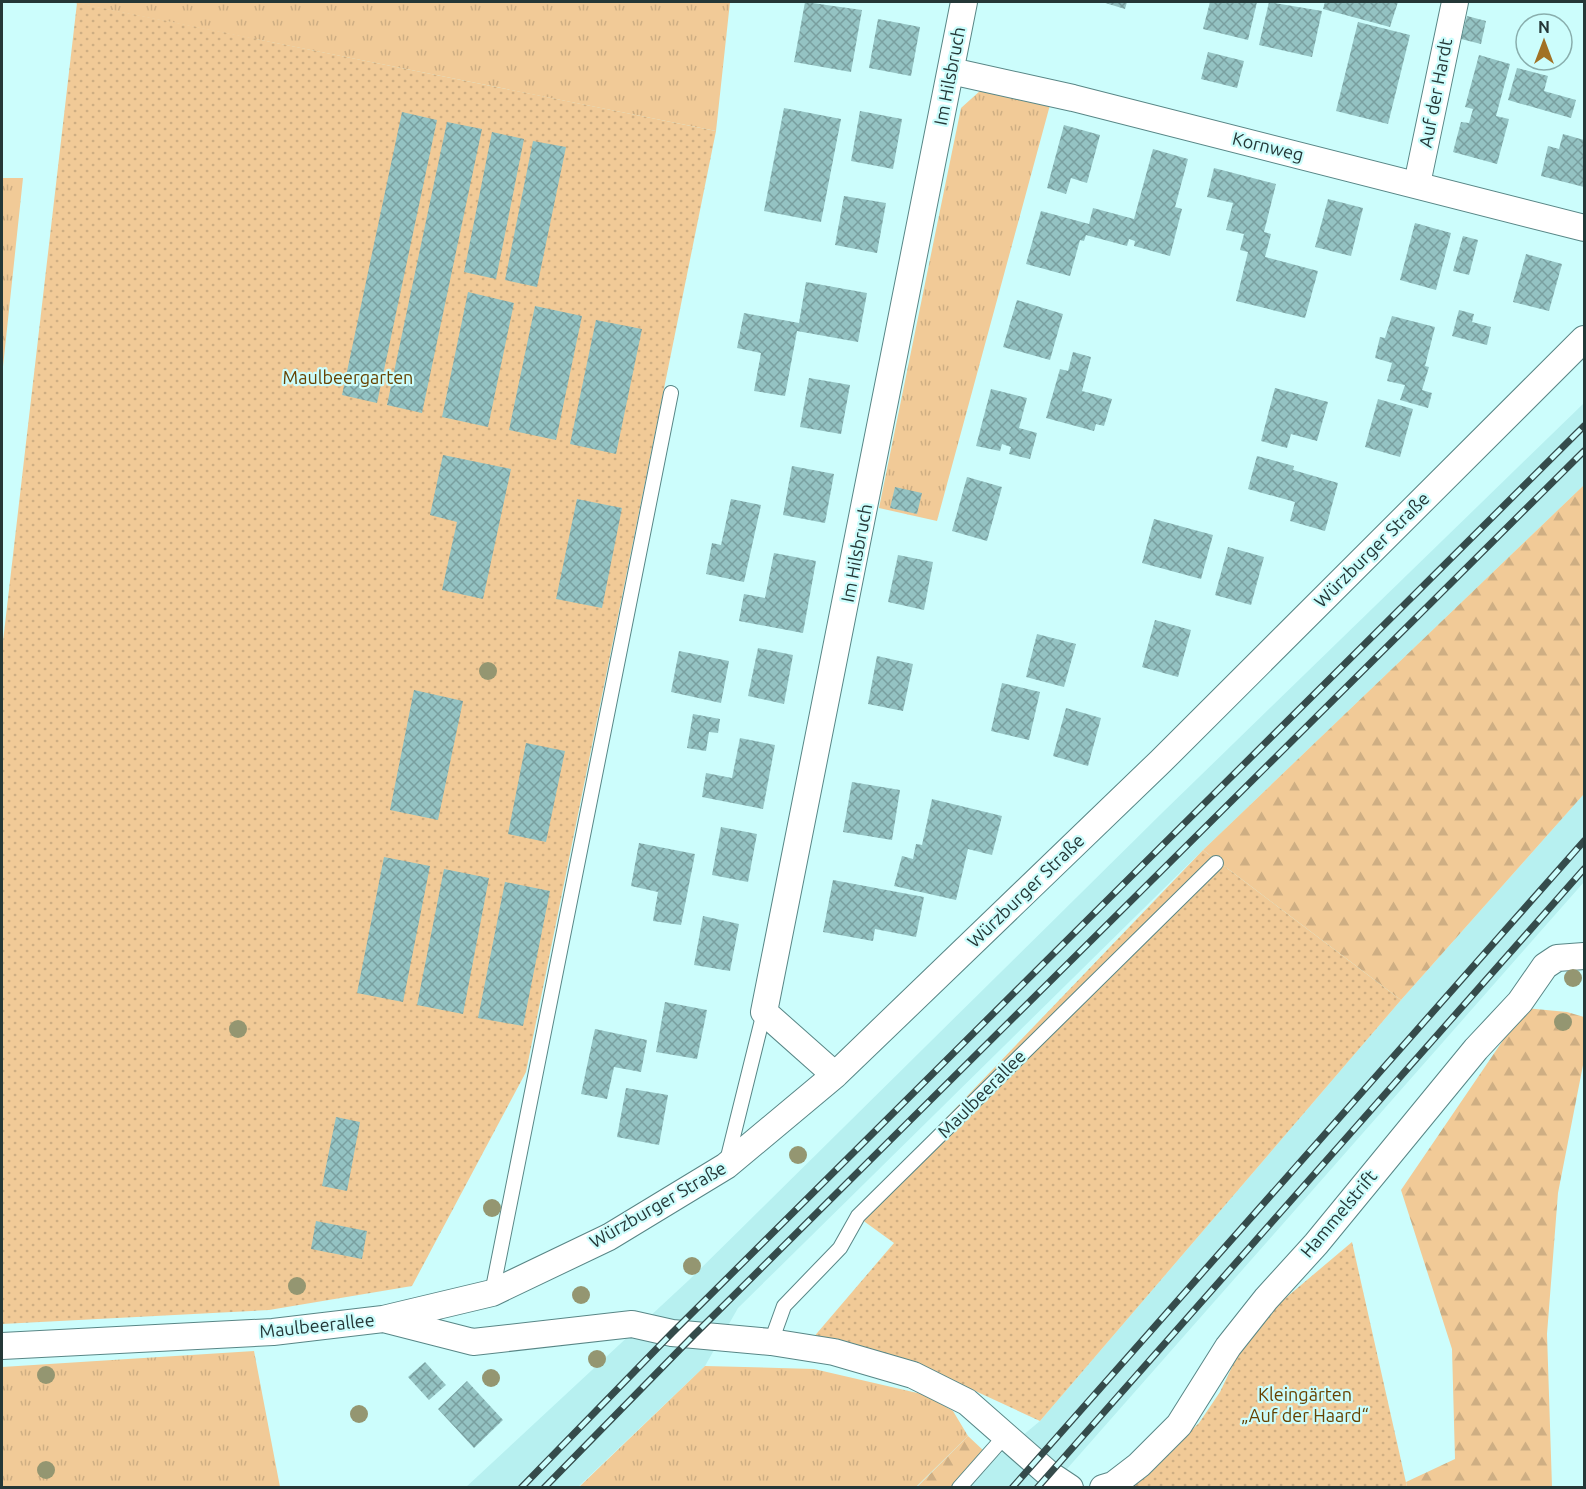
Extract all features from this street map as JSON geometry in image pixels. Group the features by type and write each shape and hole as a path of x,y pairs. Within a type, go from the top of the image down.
{"street":[{"name":"Im Hilsbruch","path":"765,1012 964,2"},
{"name":"Auf der Hardt","path":"1418,184 1455,2"},
{"name":"Kornweg","path":"951,71 1084,100 1584,228"},
{"name":"Würzburger Straße","path":"383,1319 492,1293 609,1237 726,1166 835,1075 1160,762 1584,339"},
{"name":"Hammelstrift","path":"1103,1488 1113,1485 1139,1466 1179,1425 1228,1347 1266,1299 1316,1244 1476,1049 1520,1002 1545,966 1557,958 1584,956"},
{"path":"765,1012 835,1075"},
{"name":"Maulbeerallee","path":"2,1346 273,1332 383,1319 473,1342 632,1324 672,1333 771,1342 834,1352 913,1375 967,1402 1049,1474 1071,1488"}],"lane":[{"path":"492,1293 671,393"},
{"name":"Maulbeerallee","path":"771,1342 784,1306 840,1248 858,1216 1216,863"},
{"path":"726,1166 765,1012"},
{"path":"959,1488 1005,1436"}],"shaded area":[{"path":"1584,403 1584,485 1203,850 738,1308 705,1366 578,1487 465,1488 689,1280 1163,812"},
{"path":"1584,794 1584,882 1051,1487 970,1488 998,1456 1040,1421 1401,1000"}],"green space":[{"path":"70,2 730,2 716,131"},
{"name":"Maulbeergarten","path":"77,3 716,131 526,1072 412,1286 269,1310 2,1324 2,650"},
{"path":"981,90 1050,105 937,521 879,508 961,108"},
{"path":"2,178 23,178 2,376"},
{"path":"1584,485 1584,794 1401,1000 1203,850"},
{"path":"1203,850 1401,1000 1040,1421 945,1377 812,1339 894,1243 854,1214"},
{"path":"1525,1008 1567,1012 1584,1017 1584,1060 1558,1193 1547,1334 1552,1487 1407,1487 1406,1482 1455,1459 1452,1349 1401,1190"},
{"name":"Kleingärten „Auf der Haard“","path":"1352,1242 1407,1487 1130,1488 1199,1423 1220,1392 1241,1348 1275,1307"},
{"path":"254,1351 280,1487 2,1487 2,1367"},
{"path":"705,1366 814,1369 926,1395 953,1411 968,1436 916,1487 578,1488"},
{"path":"968,1436 984,1451 951,1487 916,1488"}],"building":[{"path":"805,2 862,10 851,72 794,62"},
{"path":"1102,2 1127,2 1125,9"},
{"path":"1210,2 1257,2 1248,40 1203,29"},
{"path":"1269,2 1322,11 1312,57 1259,45"},
{"path":"1325,2 1398,2 1390,27 1323,9"},
{"path":"1467,16 1486,21 1481,44 1461,39"},
{"path":"878,19 920,27 911,76 869,68"},
{"path":"1358,22 1410,35 1388,124 1336,111"},
{"path":"1208,52 1244,61 1237,88 1201,79"},
{"path":"1479,55 1510,64 1496,116 1509,119 1497,164 1453,152 1461,122 1469,123 1473,109 1465,107"},
{"path":"1516,72 1532,72 1548,76 1544,91 1576,100 1571,118 1508,100"},
{"path":"784,108 841,119 821,222 764,211"},
{"path":"860,111 902,119 893,169 851,161"},
{"path":"402,112 437,120 377,403 342,395"},
{"path":"447,122 482,129 422,413 387,405"},
{"path":"1064,125 1100,135 1087,183 1071,178 1066,194 1047,188"},
{"path":"492,132 524,139 496,279 464,272"},
{"path":"1563,134 1584,140 1584,187 1541,176 1548,146 1559,149"},
{"path":"533,141 566,147 537,287 505,280"},
{"path":"1153,149 1188,159 1175,207 1182,209 1170,256 1134,246 1135,241 1129,239 1127,246 1086,235 1084,241 1080,240 1070,276 1026,264 1041,211 1089,224 1093,208 1134,219"},
{"path":"1214,168 1276,184 1264,232 1271,234 1265,257 1318,271 1305,318 1236,301 1248,252 1240,250 1244,234 1226,230 1233,203 1207,197"},
{"path":"844,196 886,203 877,253 835,245"},
{"path":"1328,199 1363,208 1351,256 1315,247"},
{"path":"1415,223 1451,233 1436,290 1400,280"},
{"path":"1463,236 1478,240 1469,275 1453,271"},
{"path":"1526,254 1562,264 1549,311 1513,302"},
{"path":"806,282 867,293 858,342 797,331 785,396 754,391 761,353 737,348 744,313 799,323"},
{"path":"468,292 514,303 488,427 442,417"},
{"path":"1017,300 1063,314 1050,360 1003,347"},
{"path":"535,306 582,316 556,440 509,430"},
{"path":"1459,310 1474,314 1472,322 1491,327 1487,345 1452,336"},
{"path":"1392,316 1435,327 1425,366 1429,367 1422,390 1432,393 1428,408 1400,400 1405,385 1387,381 1392,363 1375,358 1380,337 1385,338"},
{"path":"596,320 642,329 616,454 570,444"},
{"path":"1073,352 1091,357 1082,391 1112,399 1104,426 1096,424 1094,431 1046,418 1060,369 1068,371"},
{"path":"809,378 850,385 841,434 800,427"},
{"path":"1275,388 1328,402 1317,441 1291,434 1287,448 1261,441"},
{"path":"991,389 1027,398 1019,428 1037,433 1030,459 1009,454 1011,447 1002,444 1000,451 976,446"},
{"path":"1378,399 1413,409 1400,457 1365,447"},
{"path":"443,455 511,469 483,599 442,590 457,522 430,515"},
{"path":"1257,456 1294,466 1293,470 1338,483 1325,531 1290,521 1295,502 1248,489"},
{"path":"792,466 834,474 825,523 783,515"},
{"path":"967,477 1002,487 987,541 952,531"},
{"path":"895,487 922,493 917,514 890,508"},
{"path":"577,499 622,508 602,608 556,599"},
{"path":"731,499 761,505 744,582 706,574 712,543 721,545"},
{"path":"1154,519 1213,535 1201,579 1142,563"},
{"path":"1228,547 1264,557 1251,605 1215,595"},
{"path":"774,553 816,561 803,633 739,621 744,594 765,598"},
{"path":"898,555 933,562 924,610 888,602"},
{"path":"1155,620 1191,630 1178,677 1142,667"},
{"path":"1037,634 1076,644 1064,687 1026,677"},
{"path":"758,648 793,655 784,704 748,696"},
{"path":"679,651 729,661 721,703 671,692"},
{"path":"877,656 913,664 903,711 868,704"},
{"path":"1002,683 1040,692 1029,740 991,731"},
{"path":"414,690 463,701 438,820 390,810"},
{"path":"1066,708 1101,718 1088,766 1053,756"},
{"path":"693,714 720,719 718,733 709,732 706,751 687,748"},
{"path":"740,738 775,745 763,809 702,797 706,773 732,778"},
{"path":"526,743 565,751 546,842 508,834"},
{"path":"852,782 900,790 892,840 843,832"},
{"path":"932,799 1002,816 992,855 968,849 956,900 894,886 902,856 913,859 916,844 922,845"},
{"path":"721,827 757,834 748,882 712,875"},
{"path":"639,843 695,854 681,925 653,921 658,892 631,886"},
{"path":"384,857 430,866 403,1002 357,993"},
{"path":"444,869 489,878 463,1014 417,1005"},
{"path":"833,880 924,897 916,937 875,929 873,941 823,932"},
{"path":"505,882 550,891 523,1026 478,1018"},
{"path":"703,916 739,924 730,971 694,965"},
{"path":"665,1002 707,1010 697,1059 656,1052"},
{"path":"595,1029 647,1040 641,1072 614,1067 607,1099 581,1094"},
{"path":"626,1088 668,1095 659,1145 617,1137"},
{"path":"336,1117 360,1122 347,1191 322,1186"},
{"path":"316,1221 367,1231 362,1259 311,1249"},
{"path":"425,1362 446,1385 429,1400 408,1377"},
{"path":"467,1381 503,1420 474,1448 438,1409"}],"railway":[{"path":"521,1488 672,1333 1584,426"},
{"path":"544,1488 694,1335 1584,451"},
{"path":"1012,1488 1584,841"},
{"path":"1037,1488 1584,869"}]}
